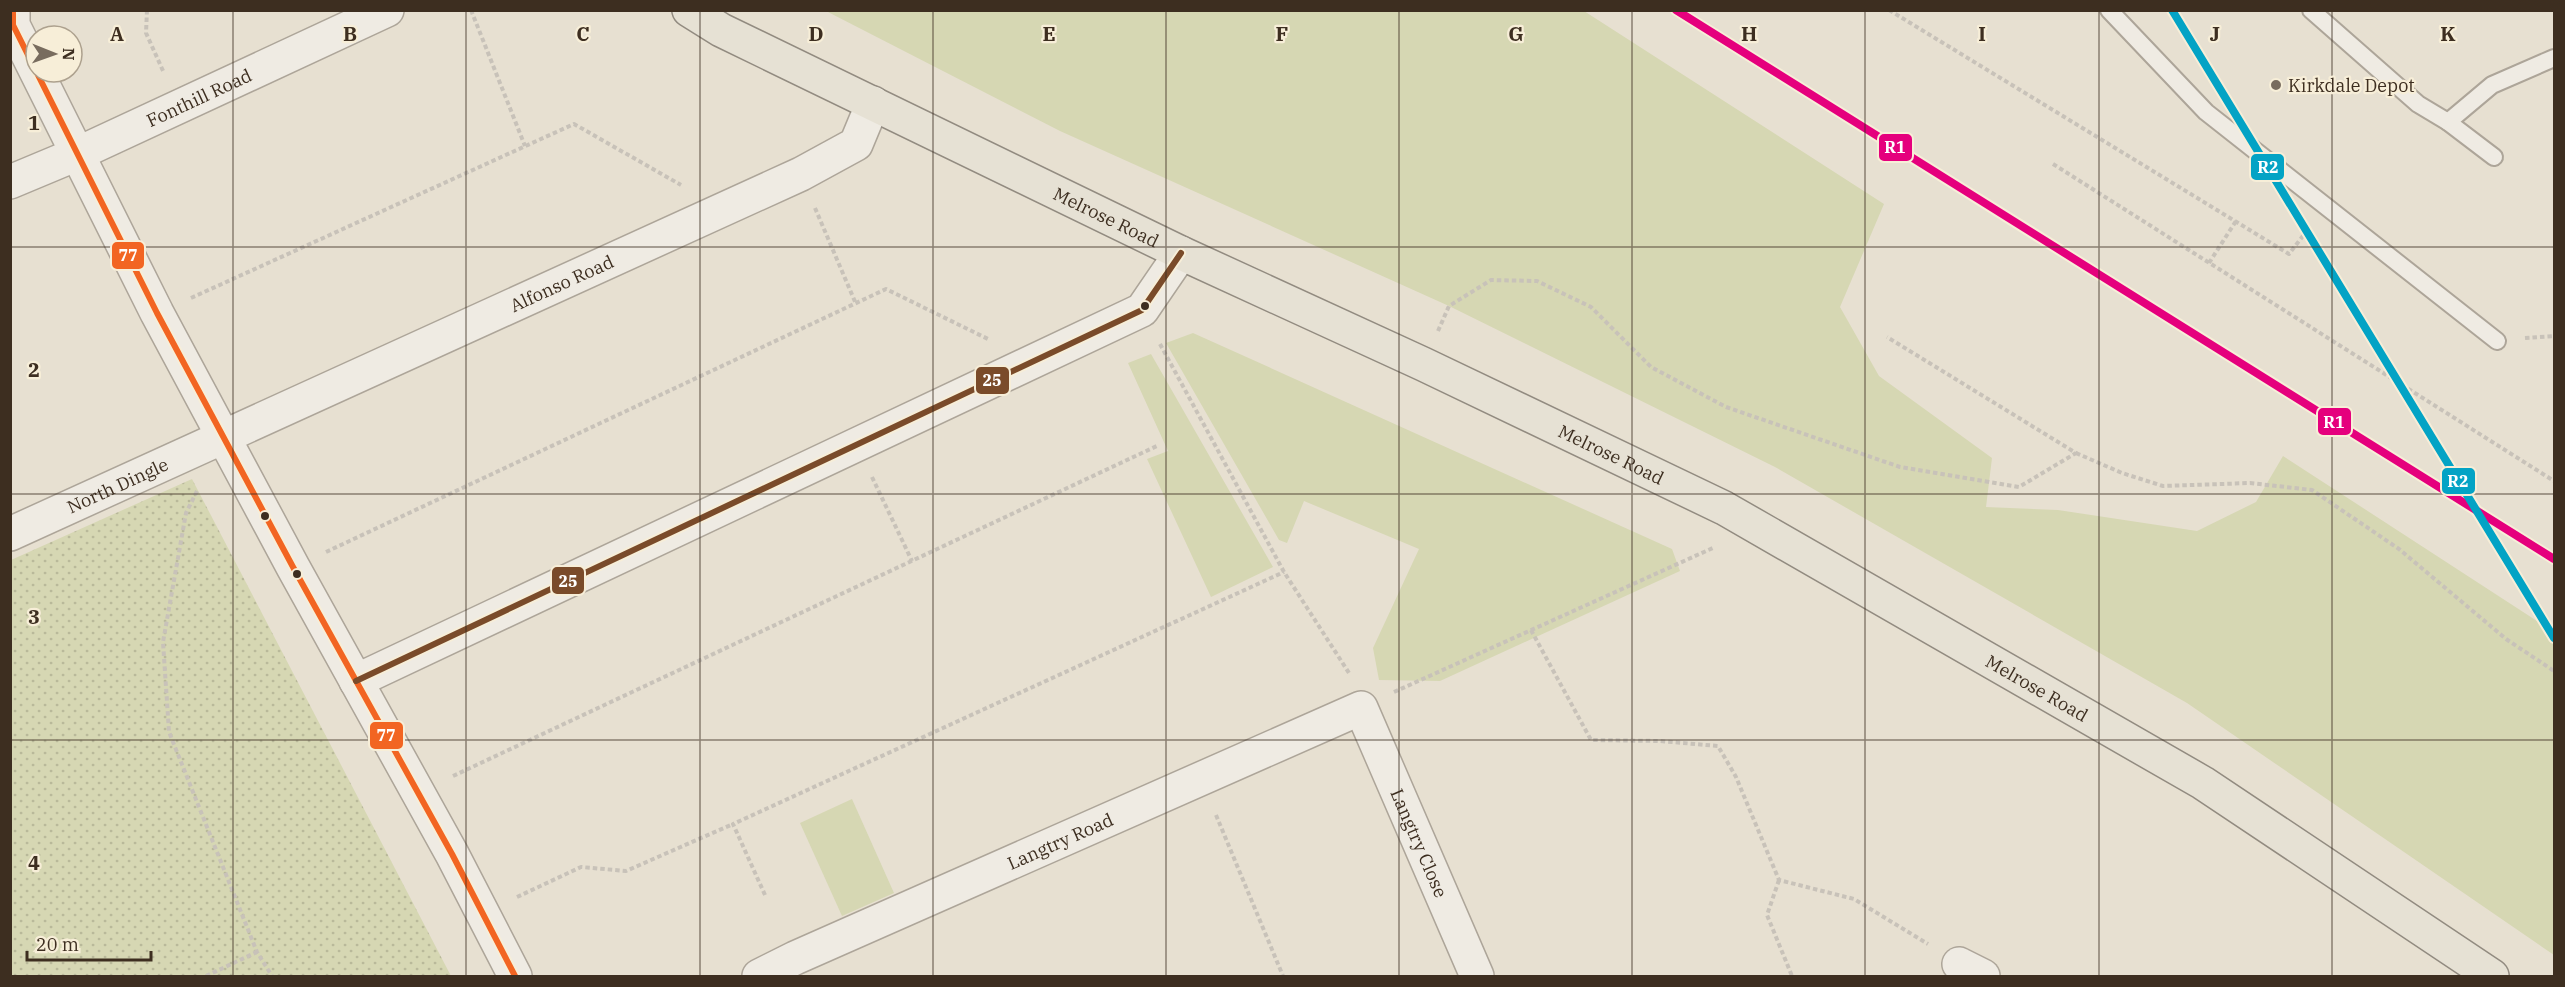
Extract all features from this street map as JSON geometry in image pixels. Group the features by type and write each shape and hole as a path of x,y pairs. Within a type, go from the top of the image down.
{"main road":[{"name":"Melrose Road","path":"689,10 721,30 1181,254 1423,364 1724,508 2202,783 2492,976"}],"street":[{"path":"13,10 13,25 157,313 515,976"},
{"name":"Fonthill Road","path":"10,182 77,154 387,10"},
{"name":"Alfonso Road","path":"225,437 801,174 856,144 873,103"},
{"path":"356,681 1142,310 1181,254"},
{"name":"North Dingle","path":"10,534 225,437"},
{"name":"Langtry Road","path":"759,976 806,953 1365,706"},
{"name":"Langtry Close","path":"1365,706 1478,976"}],"lane":[{"path":"2109,10 2206,112 2497,342"},
{"path":"2311,10 2418,104 2448,122 2494,156"},
{"path":"2448,122 2492,85 2554,58"}],"path":[{"path":"147,10 146,33 180,107"},
{"path":"471,10 525,146"},
{"path":"1889,10 2289,254 2326,206"},
{"path":"157,313 574,124 688,189 702,219"},
{"path":"2053,164 2554,481"},
{"path":"801,174 856,304"},
{"path":"2209,263 2236,221"},
{"path":"1423,364 1449,306 1491,280 1537,281 1591,307 1651,367 1726,407 1900,466 2019,487 2076,453"},
{"path":"293,567 886,290 1033,361"},
{"path":"1142,310 1284,572 1365,706 1758,528"},
{"path":"1887,337 2076,453 2122,473 2163,486 2250,483 2312,490 2399,549 2506,639 2554,671"},
{"path":"225,437 186,513 163,642 168,721 169,732 257,952 272,976"},
{"path":"856,444 912,561"},
{"path":"417,793 1159,445"},
{"path":"482,913 581,867 626,871 1284,572"},
{"path":"1531,630 1591,740 1660,741 1718,746 1736,777 1779,880 1767,915 1792,976"},
{"path":"1200,778 1284,976"},
{"path":"733,824 765,895"},
{"path":"1779,880 1854,899 1971,970"},
{"path":"206,976 257,952"}],"green space":[{"path":"826,11 1584,11 1884,204 1840,307 1879,376 1992,458 1986,507 2058,510 2197,531 2256,502 2283,456 2554,632 2554,955 2187,703 1775,467 1449,306 1060,131"},
{"path":"1193,333 1672,549 1680,571 1440,681 1379,680 1373,648 1419,549 1304,501 1287,543 1279,540 1166,343"},
{"path":"1151,354 1273,567 1211,597 1147,459 1168,451 1128,363"},
{"path":"192,479 451,976 11,976 11,560"},
{"path":"852,799 894,893 842,916 800,823"}],"transit line":[{"name":"77","path":"13,10 13,25 157,313 293,567 452,854 515,976"},
{"name":"R1","path":"1676,10 2554,559"},
{"name":"R2","path":"2172,10 2554,638"},
{"name":"25","path":"356,681 1142,310 1181,253"}],"place":[{"name":"Kirkdale Depot","path":"2276,85"}]}
